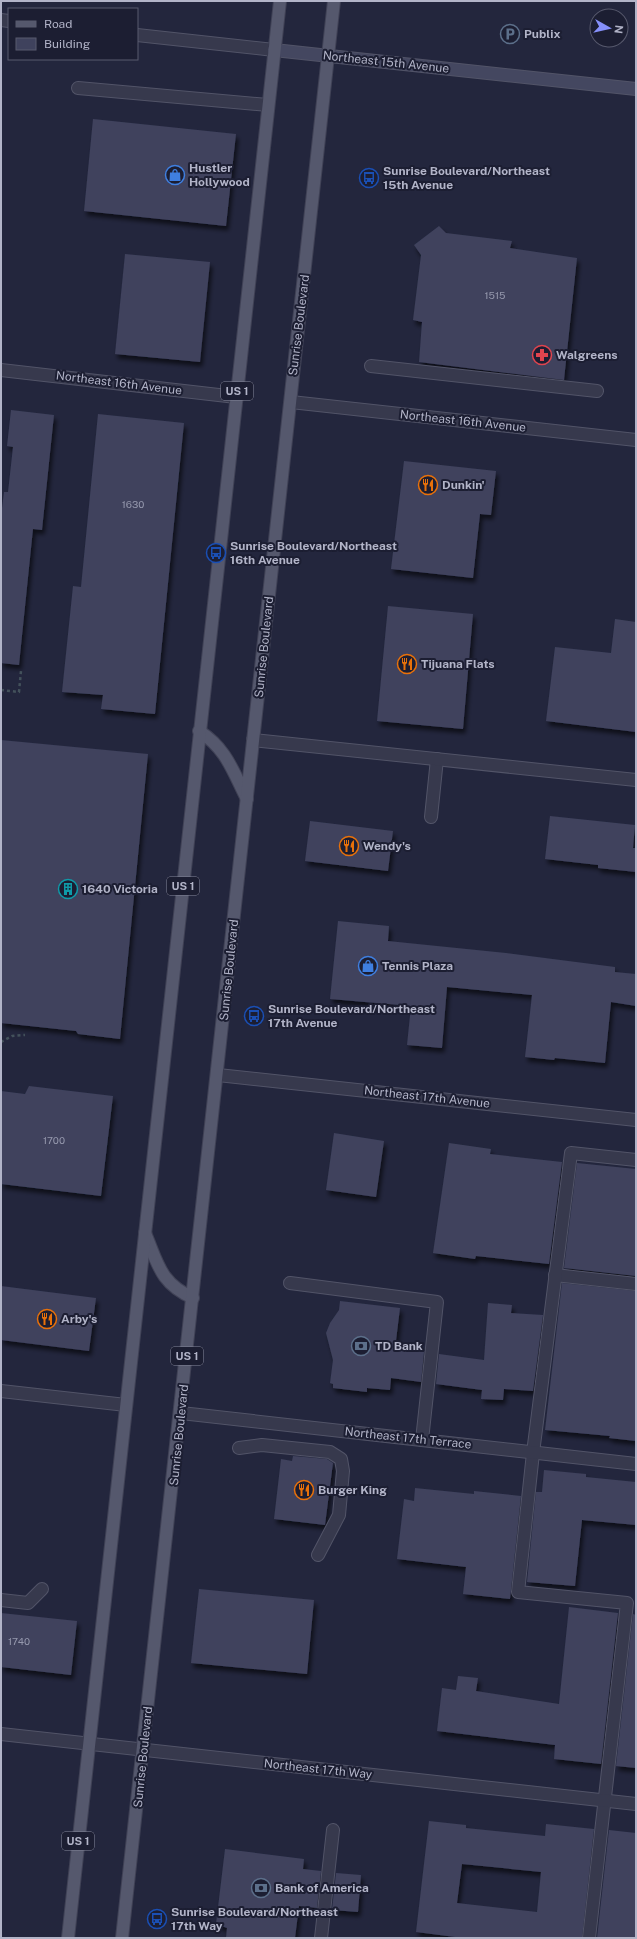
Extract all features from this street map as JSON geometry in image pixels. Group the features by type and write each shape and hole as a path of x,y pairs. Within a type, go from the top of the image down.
{"main road":[{"name":"US 1","path":"68,1938 88,1744 280,1"},
{"name":"Sunrise Boulevard","path":"122,1938 194,1298 253,740 334,1"},
{"path":"199,731 211,739 224,752 247,799"},
{"path":"145,1232 164,1276 178,1291 194,1298"}],"street":[{"name":"Northeast 15th Avenue","path":"138,35 636,89"},
{"path":"78,88 268,105"},
{"path":"371,366 597,391"},
{"name":"Northeast 16th Avenue","path":"1,370 236,397"},
{"name":"Northeast 16th Avenue","path":"290,402 636,440"},
{"path":"253,740 636,780"},
{"path":"431,817 437,759"},
{"name":"Northeast 17th Avenue","path":"218,1075 636,1120"},
{"path":"588,1938 627,1603 518,1592 533,1453 571,1153 636,1160"},
{"path":"556,1275 636,1284"},
{"path":"290,1283 437,1302 422,1440"},
{"path":"1,1391 126,1405"},
{"name":"Northeast 17th Terrace","path":"181,1413 636,1464"},
{"path":"239,1448 262,1445 323,1451 330,1452 341,1459 343,1471 339,1515 318,1555"},
{"path":"1,1600 28,1603 42,1589"},
{"name":"Northeast 17th Way","path":"1,1734 636,1804"},
{"path":"321,1938 333,1830"}],"path":[{"path":"1,690 19,692 21,671"},
{"path":"1,1042 12,1036 24,1035"}],"building":[{"path":"93,119 236,134 226,226 84,211"},
{"name":"Walgreens","path":"439,226 446,233 512,241 510,248 577,258 564,380 419,362 422,322 413,320 421,255 414,245"},
{"path":"125,254 210,262 200,362 115,354"},
{"path":"11,410 54,415 42,530 33,529 19,665 1,663 1,516 4,492 8,492 13,447 7,446"},
{"path":"98,414 184,423 155,714 101,709 103,695 62,692 73,586 81,587"},
{"path":"404,461 496,471 491,515 480,514 473,578 391,569"},
{"path":"388,606 473,614 463,729 377,721"},
{"path":"615,619 636,622 636,732 546,721 555,647 611,653"},
{"name":"1640 Victoria","path":"1,740 148,754 120,1039 78,1034 76,1031 1,1023"},
{"path":"550,816 635,825 633,848 636,848 636,872 598,868 598,865 545,859"},
{"name":"Wendy's","path":"310,821 393,831 388,871 305,861"},
{"path":"338,921 389,926 388,941 506,953 615,967 615,972 636,974 636,1006 611,1002 605,1063 555,1058 554,1060 525,1057 532,995 447,987 442,1048 407,1045 411,1006 330,999"},
{"path":"29,1086 113,1096 101,1196 1,1184 1,1091 25,1094"},
{"path":"334,1133 384,1141 376,1197 326,1190"},
{"path":"449,1143 491,1149 490,1154 562,1162 549,1264 476,1256 475,1259 433,1253"},
{"path":"577,1163 636,1169 636,1276 564,1268"},
{"path":"562,1283 636,1291 636,1441 609,1438 610,1436 545,1430"},
{"name":"Arby's","path":"1,1286 96,1298 89,1351 1,1340"},
{"name":"TD Bank","path":"340,1301 400,1308 395,1349 424,1352 421,1382 391,1378 390,1390 367,1388 367,1392 333,1388 333,1384 330,1383 333,1360 326,1333 330,1323 339,1310"},
{"path":"488,1303 512,1305 511,1313 543,1315 533,1391 504,1389 503,1400 481,1399 482,1390 436,1384 439,1354 484,1360"},
{"name":"Burger King","path":"293,1456 327,1459 333,1463 325,1525 274,1519 281,1459 292,1461"},
{"path":"544,1470 586,1474 586,1477 636,1482 636,1525 582,1520 575,1586 527,1582 536,1492 542,1492"},
{"path":"415,1488 474,1494 474,1491 521,1496 510,1599 463,1594 466,1567 397,1559 404,1499 414,1501"},
{"path":"199,1589 314,1600 307,1674 191,1663"},
{"path":"569,1607 618,1613 601,1764 554,1759 555,1745 437,1731 442,1688 456,1690 458,1676 478,1678 476,1691 559,1704"},
{"path":"1,1613 77,1621 71,1675 1,1667"},
{"path":"633,1614 636,1615 636,1768 616,1766"},
{"path":"429,1821 466,1825 466,1828 545,1836 546,1824 594,1829 582,1938 463,1938 416,1932","holes":["462,1864 541,1872 537,1912 457,1903"]},
{"path":"609,1830 636,1833 636,1938 597,1938"},
{"name":"Bank of America","path":"225,1849 304,1859 303,1869 321,1871 317,1908 299,1906 295,1938 226,1938 227,1928 216,1924"},
{"path":"336,1873 361,1875 358,1912 332,1910"}],"place":[{"name":"Publix","path":"510,34"},
{"name":"Hustler Hollywood","path":"175,175"},
{"name":"Sunrise Boulevard/Northeast 15th Avenue","path":"369,178"},
{"name":"Walgreens","path":"542,355"},
{"name":"Dunkin'","path":"428,485"},
{"name":"Sunrise Boulevard/Northeast 16th Avenue","path":"216,553"},
{"name":"Tijuana Flats","path":"407,664"},
{"name":"Wendy's","path":"349,846"},
{"name":"1640 Victoria","path":"68,889"},
{"name":"Tennis Plaza","path":"368,966"},
{"name":"Sunrise Boulevard/Northeast 17th Avenue","path":"254,1016"},
{"name":"Arby's","path":"47,1319"},
{"name":"TD Bank","path":"361,1346"},
{"name":"Burger King","path":"304,1490"},
{"name":"Bank of America","path":"261,1888"},
{"name":"Sunrise Boulevard/Northeast 17th Way","path":"157,1919"}]}
